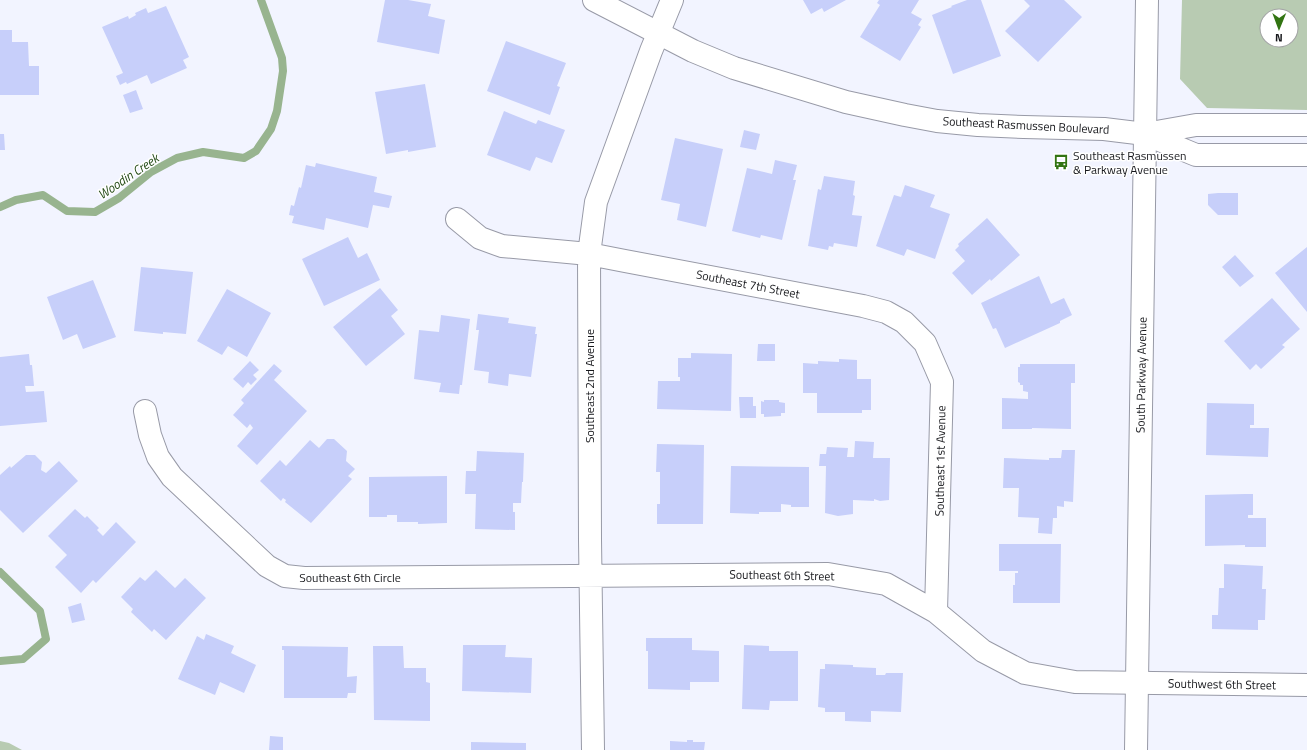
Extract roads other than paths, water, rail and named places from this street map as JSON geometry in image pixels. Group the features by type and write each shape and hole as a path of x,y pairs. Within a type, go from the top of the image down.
{"street":[{"name":"Southeast Rasmussen Boulevard","path":"594,0 693,51 752,74 846,102 937,121 978,125 1104,129 1146,134"},
{"path":"658,34 672,0"},
{"name":"South Parkway Avenue","path":"1136,750 1147,0"},
{"name":"Southeast 2nd Avenue","path":"593,750 590,576 589,254 596,202 658,34"},
{"path":"1146,134 1196,125 1307,125"},
{"path":"1146,134 1196,155 1307,155"},
{"name":"Southeast 7th Street","path":"457,219 480,238 502,246 589,254 863,306 886,312 904,322"},
{"name":"Southeast 1st Avenue","path":"904,322 925,343 942,382 936,612"},
{"name":"Southeast 6th Circle","path":"145,411 150,435 158,457 172,477 267,566 285,576 304,578 590,576"},
{"name":"Southeast 6th Street","path":"590,576 828,574 886,584 936,612 983,651 1026,673 1075,682 1137,682"},
{"name":"Southwest 6th Street","path":"1137,682 1307,685"}],"waterway":[{"name":"Woodin Creek","path":"0,207 16,200 43,195 67,211 95,212 119,198 151,172 177,158 203,152 244,158 256,151 271,129 277,111 283,71 282,58 261,0"},
{"name":"Woodin Creek","path":"0,572 40,611 46,639 23,659 0,661"}],"place":[{"name":"Southeast Rasmussen & Parkway Avenue","path":"1061,162"}]}
